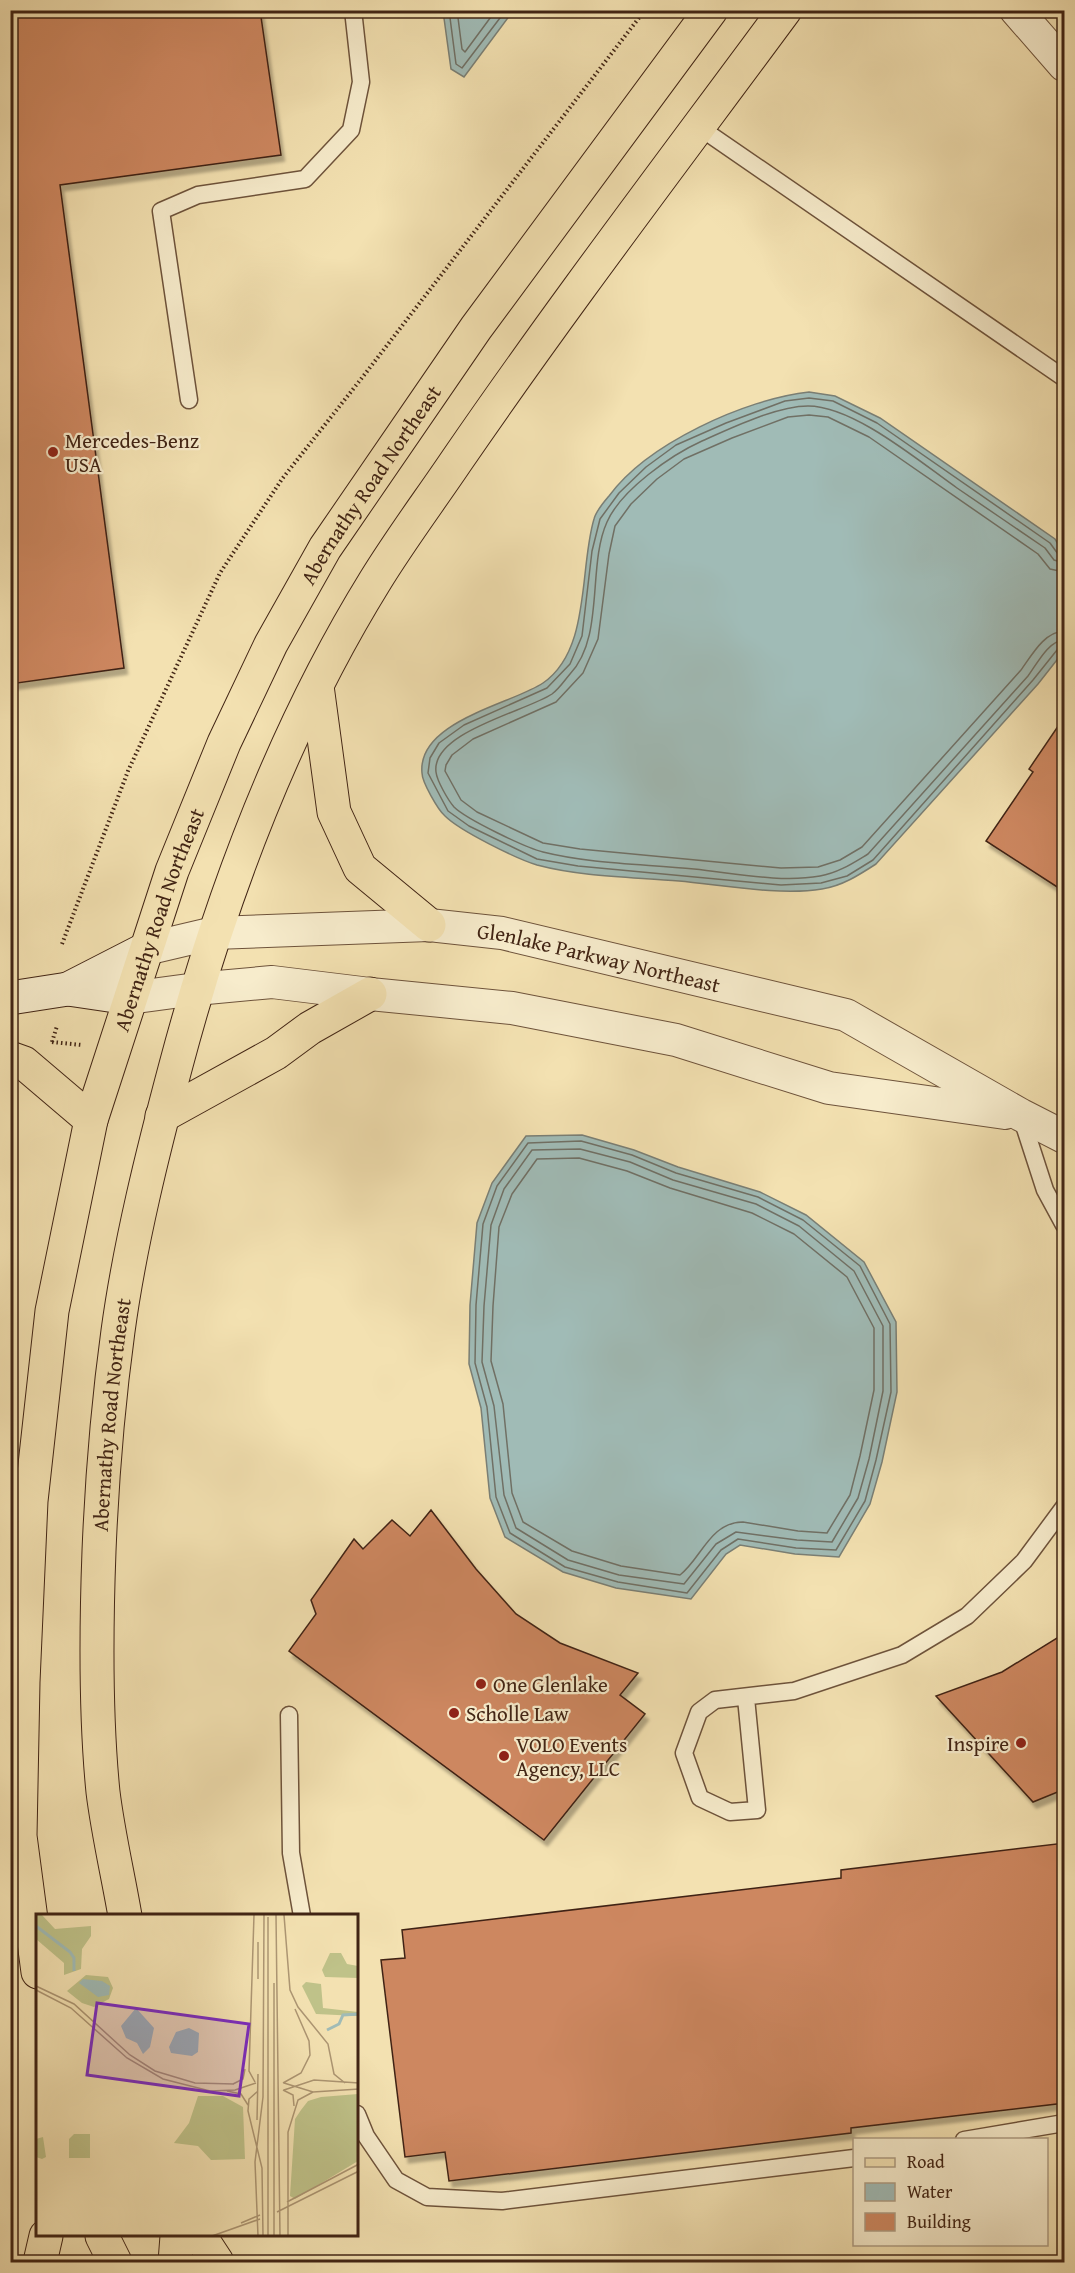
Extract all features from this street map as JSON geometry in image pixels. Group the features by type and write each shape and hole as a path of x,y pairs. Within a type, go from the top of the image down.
{"main road":[{"name":"Abernathy Road Northeast","path":"36,1957 20,1836 16,1677 21,1510 52,1311 91,1120 172,872 224,743 271,644 325,548 476,328 711,10"},
{"name":"Abernathy Road Northeast","path":"125,1914 104,1793 97,1695 97,1600 101,1505 118,1327 162,1116 196,988 214,933 278,767 317,686 375,580 524,363 785,10"},
{"path":"317,686 334,812 360,868 429,925"},
{"path":"162,1116 276,1053 310,1028 370,994"},
{"path":"10,1058 24,1063 91,1120"},
{"path":"40,2262 46,2237"},
{"path":"103,2237 115,2262"},
{"path":"175,2262 177,2237"},
{"path":"201,2237 217,2262"}],"street":[{"path":"1016,10 1065,65"},
{"name":"Glenlake Parkway Northeast","path":"146,949 214,933 429,925 502,933 846,1015 1021,1115 1065,1137"},
{"path":"68,989 146,949"},
{"name":"Glenlake Parkway Northeast","path":"129,998 196,988 272,982 512,1008 676,1040 829,1088 1021,1115"},
{"path":"10,998 68,989 129,998"}],"lane":[{"path":"189,400 161,211 198,195 305,179 351,130 361,82 353,10"},
{"path":"699,127 1065,378"},
{"path":"1021,1115 1045,1190 1065,1225"},
{"path":"746,1698 757,1810 730,1812 700,1798 684,1753 699,1712 715,1700 794,1691 902,1655 967,1616 1024,1561 1065,1507"},
{"path":"289,1715 291,1853 302,1914"},
{"path":"358,2116 366,2136 396,2180 427,2197 502,2200 853,2158"},
{"path":"970,2138 1065,2123"}],"path":[{"path":"62,945 128,771 220,573 282,480 366,375 645,10"},
{"path":"50,1048 57,1026"},
{"path":"52,1042 82,1045"}],"water":[{"path":"443,10 513,11 464,77 451,69"},
{"path":"809,392 835,396 880,418 1055,539 1064,554 1064,651 1038,684 876,864 850,880 829,888 806,891 770,891 554,869 528,862 503,851 452,822 438,808 425,783 422,773 424,755 434,740 450,727 469,716 529,691 543,683 558,669 569,650 576,630 594,519 609,496 647,459 699,427 756,404"},
{"path":"582,1135 760,1192 806,1215 864,1262 896,1322 897,1392 882,1462 870,1504 839,1557 795,1554 740,1545 726,1554 691,1599 616,1588 563,1572 505,1537 490,1498 481,1408 469,1364 470,1305 477,1223 492,1183 526,1136"}],"building":[{"path":"10,10 260,10 281,155 60,185 124,668 10,684"},
{"path":"1065,716 1065,892 986,841 1033,772 1029,769"},
{"name":"One Glenlake","path":"431,1510 476,1569 516,1614 560,1643 638,1673 620,1695 645,1714 544,1840 289,1651 316,1614 311,1600 354,1539 363,1549 392,1520 410,1536"},
{"name":"Inspire","path":"1065,1633 1065,1789 1033,1802 936,1696 1002,1672"},
{"path":"1065,1843 1065,2103 851,2128 851,2133 449,2181 445,2152 405,2157 381,1960 405,1958 402,1930 841,1878 841,1870"}],"place":[{"name":"Mercedes-Benz USA","path":"53,452"},
{"name":"One Glenlake","path":"481,1684"},
{"name":"Scholle Law","path":"454,1713"},
{"name":"Inspire","path":"1021,1743"},
{"name":"VOLO Events Agency, LLC","path":"504,1756"}]}
